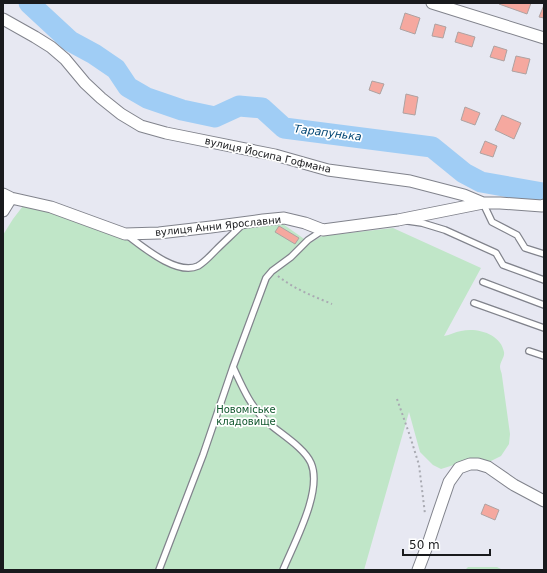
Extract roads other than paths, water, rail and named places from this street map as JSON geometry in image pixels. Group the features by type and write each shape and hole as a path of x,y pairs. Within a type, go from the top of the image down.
{"street":[{"path":"432,3 544,38"},
{"name":"вулиця Йосипа Гофмана","path":"3,19 52,47 101,98 121,114 142,126 166,133 275,155 328,170 410,181 464,195 483,203 500,202 544,205"},
{"path":"3,211 7,196"},
{"name":"вулиця Анни Ярославни","path":"7,196 51,207 125,234 159,233 284,218 305,223 323,230 398,220 483,203"},
{"path":"418,570 430,541 449,482 459,468 470,464 478,464 488,467 514,485 544,501"}],"lane":[{"path":"483,203 492,222 517,235 525,248 544,254"},
{"path":"398,220 445,230 496,253 503,265 544,280"},
{"path":"125,234 176,266 191,268 199,265 208,258 244,223"},
{"path":"159,570 203,455 233,367 266,278 272,271 291,257 308,240 323,230"},
{"path":"482,282 544,305"},
{"path":"474,303 544,328"},
{"path":"529,351 544,356"},
{"path":"233,367 249,400 257,412 295,444 310,462 313,470 314,485 307,514 283,570"}],"waterway":[{"name":"Тарапунька","path":"29,3 70,41 94,54 116,69 128,87 147,98 182,110 215,117 239,106 262,108 284,128 432,147 464,173 481,182 543,193"}],"park label":[{"name":"Новоміське кладовище","path":"246,414"}]}
